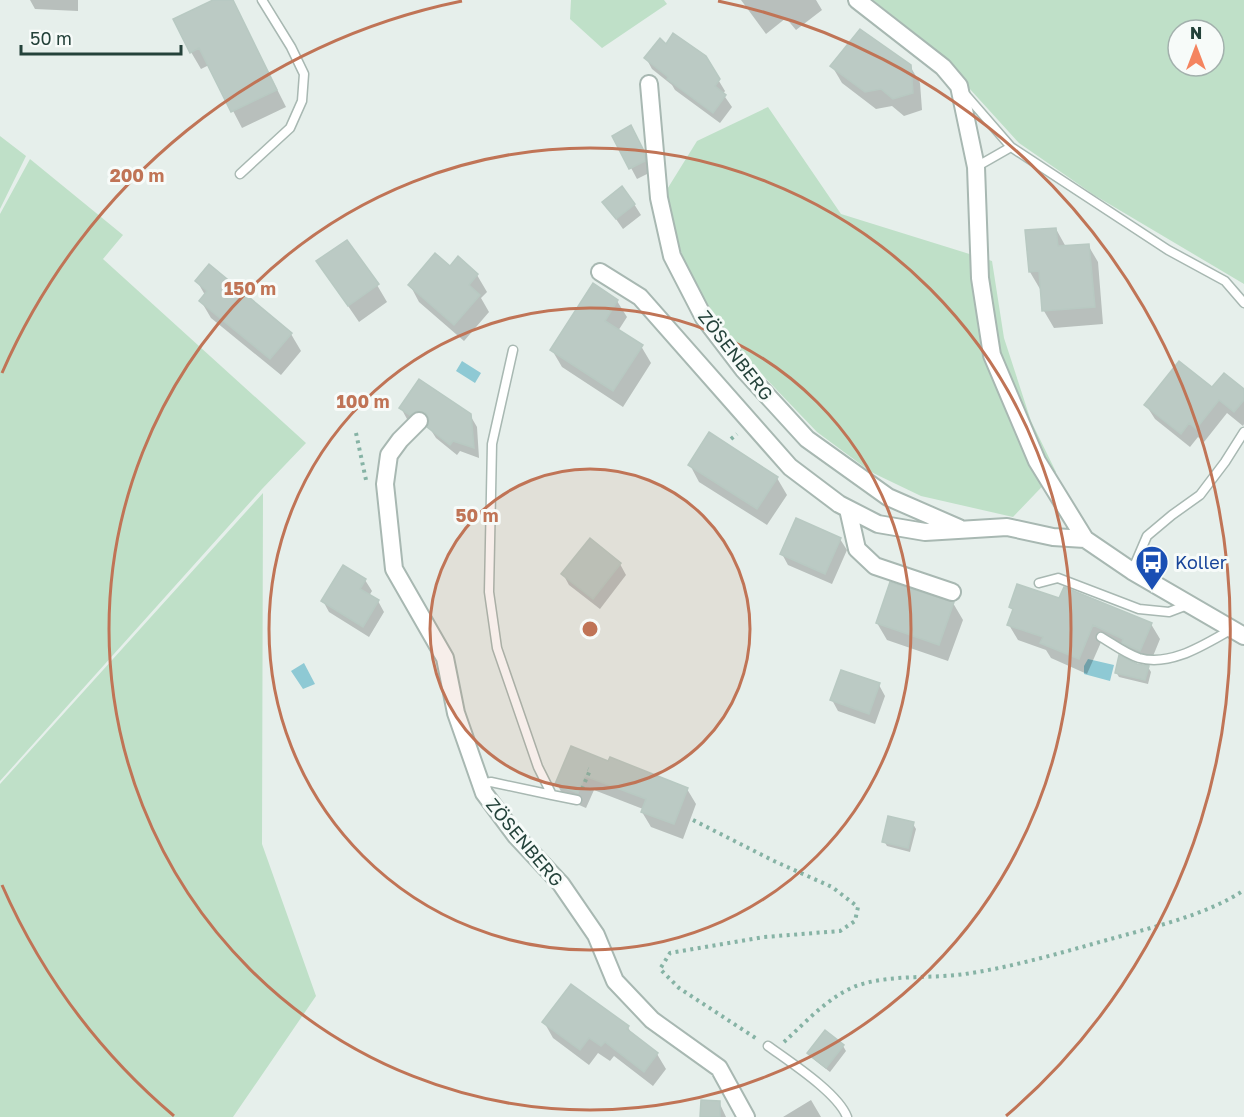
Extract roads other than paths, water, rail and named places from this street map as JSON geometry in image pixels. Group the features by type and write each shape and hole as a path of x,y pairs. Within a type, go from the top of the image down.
{"street":[{"path":"857,0 943,67 959,86 976,167 980,278 992,356 1037,461 1085,539 1132,571 1238,632"},
{"name":"ZÖSENBERG","path":"649,84 659,198 672,256 704,318 743,369 807,439 888,497 963,529"},
{"name":"ZÖSENBERG","path":"600,272 640,297 790,467 838,504 878,524 925,532 1007,526 1053,537 1085,539"},
{"name":"ZÖSENBERG","path":"419,421 389,454 385,484 394,569 445,658 456,713 483,790 490,803 516,836 561,884 585,918 596,935 615,981 652,1020 719,1068 746,1117"},
{"path":"848,509 857,549 876,566 952,592"}],"lane":[{"path":"240,174 290,128 302,101 304,74 291,47 262,0"},
{"path":"959,86 1011,147 1168,250 1226,281 1244,303"},
{"path":"976,167 1011,147"},
{"path":"513,350 492,444 489,592 497,648 538,767 552,795"},
{"path":"1132,571 1147,536 1200,495 1244,432"},
{"path":"1039,583 1058,578 1139,609 1169,612 1190,604"},
{"path":"1101,637 1138,658 1160,660 1238,632"},
{"path":"483,790 484,783 491,782 577,800"},
{"path":"772,1048 831,1095 844,1108 847,1117"}],"water":[{"path":"462,361 481,373 475,383 456,371"},
{"path":"1088,659 1114,665 1110,681 1084,674 1084,666"},
{"path":"304,663 315,684 303,689 291,671"}],"place":[{"name":"Koller","path":"1152,591"}]}
